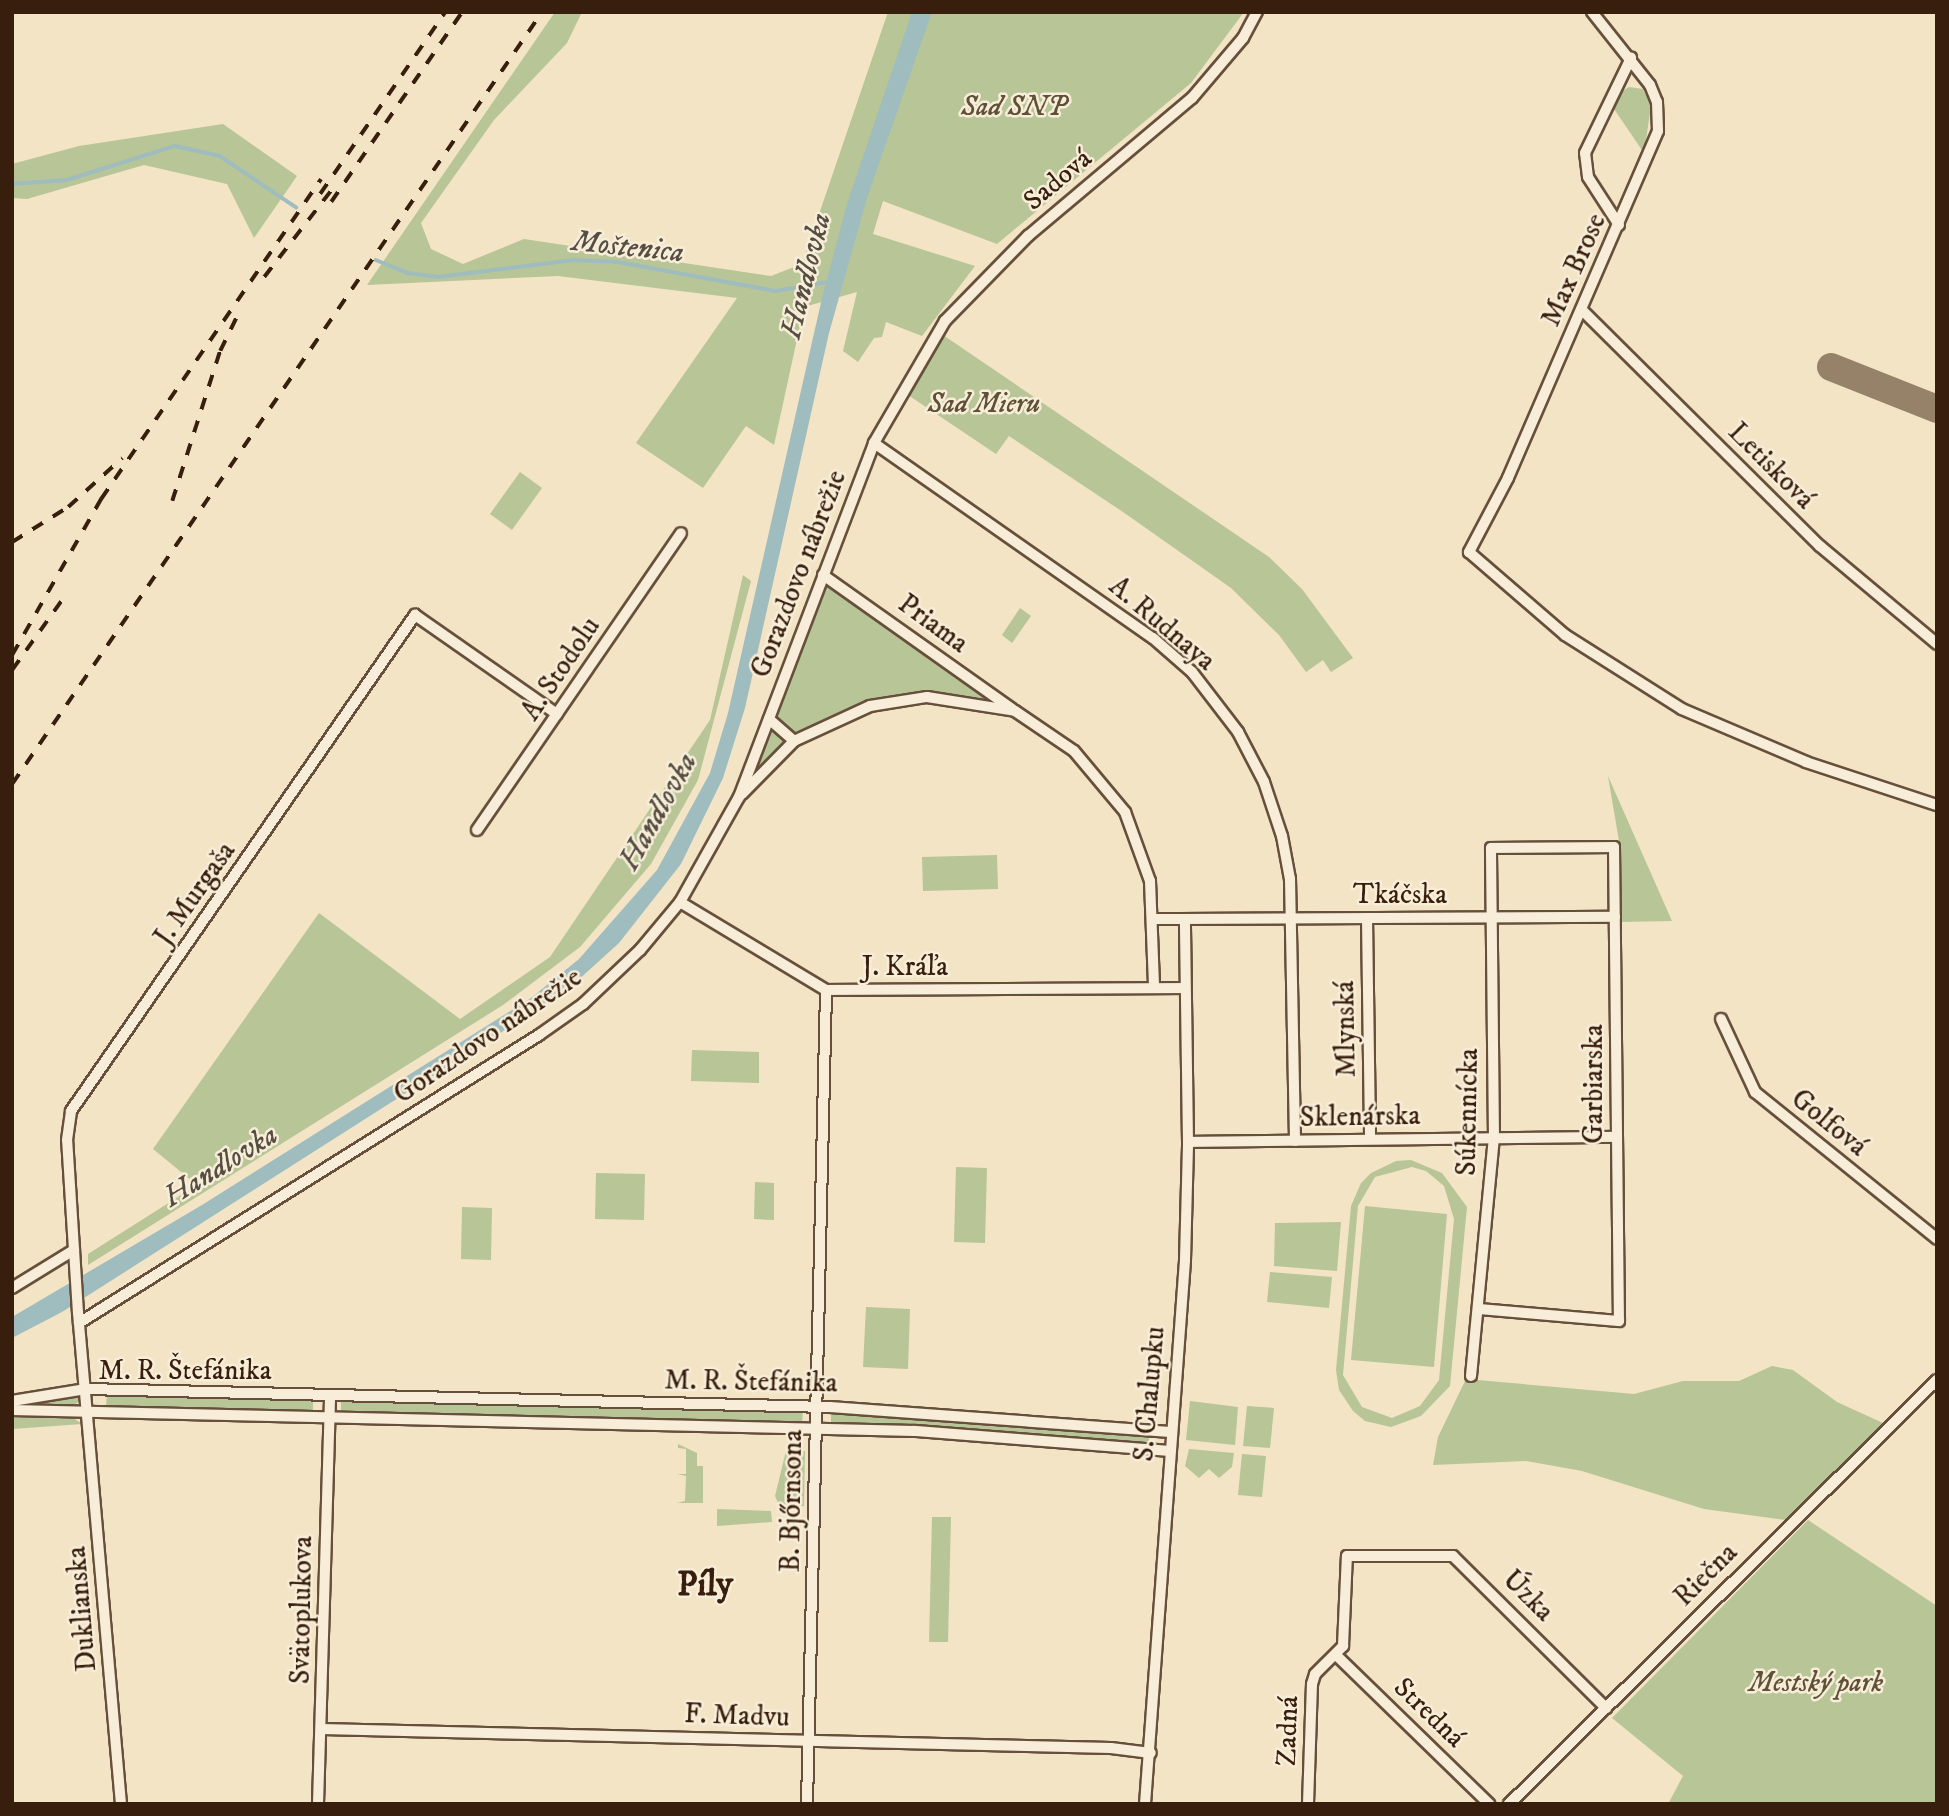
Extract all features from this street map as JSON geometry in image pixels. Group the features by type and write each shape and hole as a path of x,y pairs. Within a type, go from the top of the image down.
{"street":[{"name":"Sadová","path":"900,393 945,321 983,279 1083,187 1192,98 1242,38 1257,12"},
{"name":"Max Brose","path":"1592,12 1631,58 1657,102 1658,131 1508,478 1469,552 1565,635 1682,709 1793,757 1937,806"},
{"path":"1619,225 1588,177 1585,153 1631,58"},
{"name":"Letisková","path":"1582,310 1820,547 1937,644"},
{"name":"Gorazdovo nábrežie","path":"79,1318 540,1035 617,974 680,902 739,797 874,443 900,393"},
{"name":"A. Rudnaya","path":"874,443 1131,622 1192,672 1238,732 1264,782 1282,836 1293,918 1295,1141"},
{"name":"A. Stodolu","path":"477,830 681,533"},
{"name":"Priama","path":"823,575 1074,751 1101,778 1125,812 1146,863 1154,919"},
{"name":"J. Murgaša","path":"86,1389 67,1140 71,1111 415,615 557,714"},
{"path":"739,797 794,741 848,714 906,699 952,698 1015,711"},
{"path":"769,719 794,741"},
{"name":"Garbiarska","path":"1479,1308 1619,1321 1614,847 1491,848"},
{"name":"Súkennícka","path":"1471,1376 1494,1139 1491,848"},
{"name":"J. Kráľa","path":"680,902 826,990 1154,988"},
{"name":"Tkáčska","path":"1185,919 1615,917"},
{"name":"Mlynská","path":"1367,918 1370,1139"},
{"path":"1184,988 1154,988 1154,919 1185,919"},
{"name":"S. Chalupku","path":"1145,1804 1151,1753 1168,1451 1185,1260 1188,1142 1185,919"},
{"name":"B. Bjőrnsona","path":"807,1804 826,990"},
{"name":"Golfová","path":"1721,1019 1755,1092 1937,1240"},
{"name":"Sklenárska","path":"1188,1142 1617,1137"},
{"path":"12,1288 74,1250"},
{"name":"Riečna","path":"1509,1804 1937,1380"},
{"path":"12,1401 86,1389"},
{"name":"M. R. Štefánika","path":"1168,1451 915,1431 89,1410 86,1389 817,1406 917,1410 1170,1432"},
{"path":"330,1395 330,1417"},
{"path":"12,1410 89,1410"},
{"name":"Duklianska","path":"89,1410 121,1804"},
{"name":"Svätoplukova","path":"318,1804 330,1417"},
{"name":"Zadná","path":"1308,1804 1312,1684 1315,1674 1343,1646 1348,1556 1400,1556"},
{"name":"Úzka","path":"1400,1556 1459,1560 1606,1708"},
{"name":"Stredná","path":"1336,1655 1489,1804"},
{"name":"F. Madvu","path":"322,1729 1111,1748 1151,1753"}],"green space":[{"name":"Sad SNP","path":"555,12 582,12 567,43 494,120 421,223 431,249 463,264 524,239 771,276 802,264 888,12 1244,12 1191,83 997,244 883,201 873,234 975,266 922,336 886,322 882,337 874,338 858,362 843,351 857,292 804,307 774,445 746,426 703,488 636,443 737,298 558,276 367,285"},
{"path":"1629,87 1643,89 1651,106 1644,153 1614,109 1616,95"},
{"path":"223,124 297,176 254,238 227,184 144,165 27,199 12,198 12,164 79,146"},
{"name":"Sad Mieru","path":"943,335 1269,557 1302,589 1353,658 1331,672 1323,660 1306,672 1279,635 1231,588 1123,512 1009,436 996,454 905,393"},
{"path":"520,472 542,488 512,530 490,514"},
{"path":"743,575 751,581 698,780 651,864 580,947 503,1005 88,1265 88,1254 197,1185 153,1149 319,913 460,1019 550,957 710,720"},
{"path":"824,575 1006,708 951,701 870,705 794,740 738,799"},
{"path":"1020,608 1031,616 1012,643 1002,635"},
{"path":"1608,776 1672,921 1620,922 1619,841"},
{"path":"997,855 998,889 923,891 922,857"},
{"path":"692,1050 759,1052 759,1083 691,1081"},
{"path":"1411,1160 1442,1173 1467,1207 1450,1386 1421,1416 1391,1427 1365,1421 1353,1411 1339,1390 1336,1370 1351,1206 1361,1183 1371,1173 1396,1161","holes":["1412,1167 1426,1171 1444,1186 1454,1219 1439,1380 1420,1406 1392,1418 1362,1407 1343,1375 1358,1206 1375,1177"]},
{"path":"956,1167 987,1168 985,1243 954,1242"},
{"path":"596,1173 645,1174 644,1220 595,1219"},
{"path":"755,1182 774,1183 774,1220 754,1219"},
{"path":"1365,1206 1447,1214 1434,1367 1351,1360"},
{"path":"462,1207 492,1208 491,1260 461,1259"},
{"path":"1341,1222 1337,1271 1274,1266 1275,1223"},
{"path":"1270,1272 1332,1277 1329,1308 1267,1302"},
{"path":"866,1307 910,1309 908,1369 863,1367"},
{"path":"1772,1366 1793,1370 1837,1402 1883,1423 1786,1520 1704,1509 1582,1471 1526,1461 1433,1465 1438,1437 1466,1379 1634,1394 1683,1381 1739,1381"},
{"path":"107,1394 313,1399 313,1411 106,1406"},
{"path":"78,1395 80,1401 74,1405 15,1407"},
{"path":"341,1400 803,1411 802,1423 341,1412"},
{"path":"1190,1401 1238,1407 1235,1445 1186,1440"},
{"path":"1247,1406 1274,1408 1270,1448 1243,1446"},
{"path":"831,1412 912,1415 1149,1436 1149,1446 831,1424"},
{"path":"69,1415 82,1424 12,1429 12,1416"},
{"path":"678,1444 697,1453 697,1466 703,1466 703,1503 677,1503 685,1501 686,1476 677,1474 686,1474 686,1449 678,1448"},
{"path":"1189,1449 1234,1453 1232,1467 1219,1478 1209,1469 1199,1478 1185,1466"},
{"path":"786,1451 805,1451 804,1506 779,1505 775,1496"},
{"path":"1242,1454 1266,1456 1262,1497 1238,1495"},
{"path":"717,1509 771,1511 772,1522 717,1526"},
{"path":"932,1517 951,1517 948,1642 929,1642"},
{"name":"Mestský park","path":"1808,1520 1937,1606 1937,1804 1668,1804 1683,1776 1612,1718"}],"water":[{"path":"912,12 932,12 867,198 829,333 745,708 723,778 681,864 619,943 566,991 62,1312 12,1338 12,1317 202,1205 531,998 579,959 657,870 710,773 728,713 822,298 847,204"}],"waterway":[{"name":"Moštenica","path":"12,184 67,180 175,146 220,156 296,207"},
{"name":"Moštenica","path":"376,260 409,273 438,277 574,260 618,262 776,291 828,282"}],"taxiway":[{"path":"1831,367 1937,409"}],"railway":[{"path":"320,194 445,12"},
{"path":"331,202 462,12"},
{"path":"12,784 542,12"},
{"path":"12,655 101,499 321,179"},
{"path":"264,277 333,188"},
{"path":"172,501 220,351 237,316"},
{"path":"12,542 68,507 122,458"},
{"path":"12,670 67,593"}],"district":[{"name":"Píly","path":"705,1585"}],"water label":[{"name":"Handlovka","path":"807,276"},
{"name":"Handlovka","path":"659,812"},
{"name":"Handlovka","path":"221,1167"}]}
